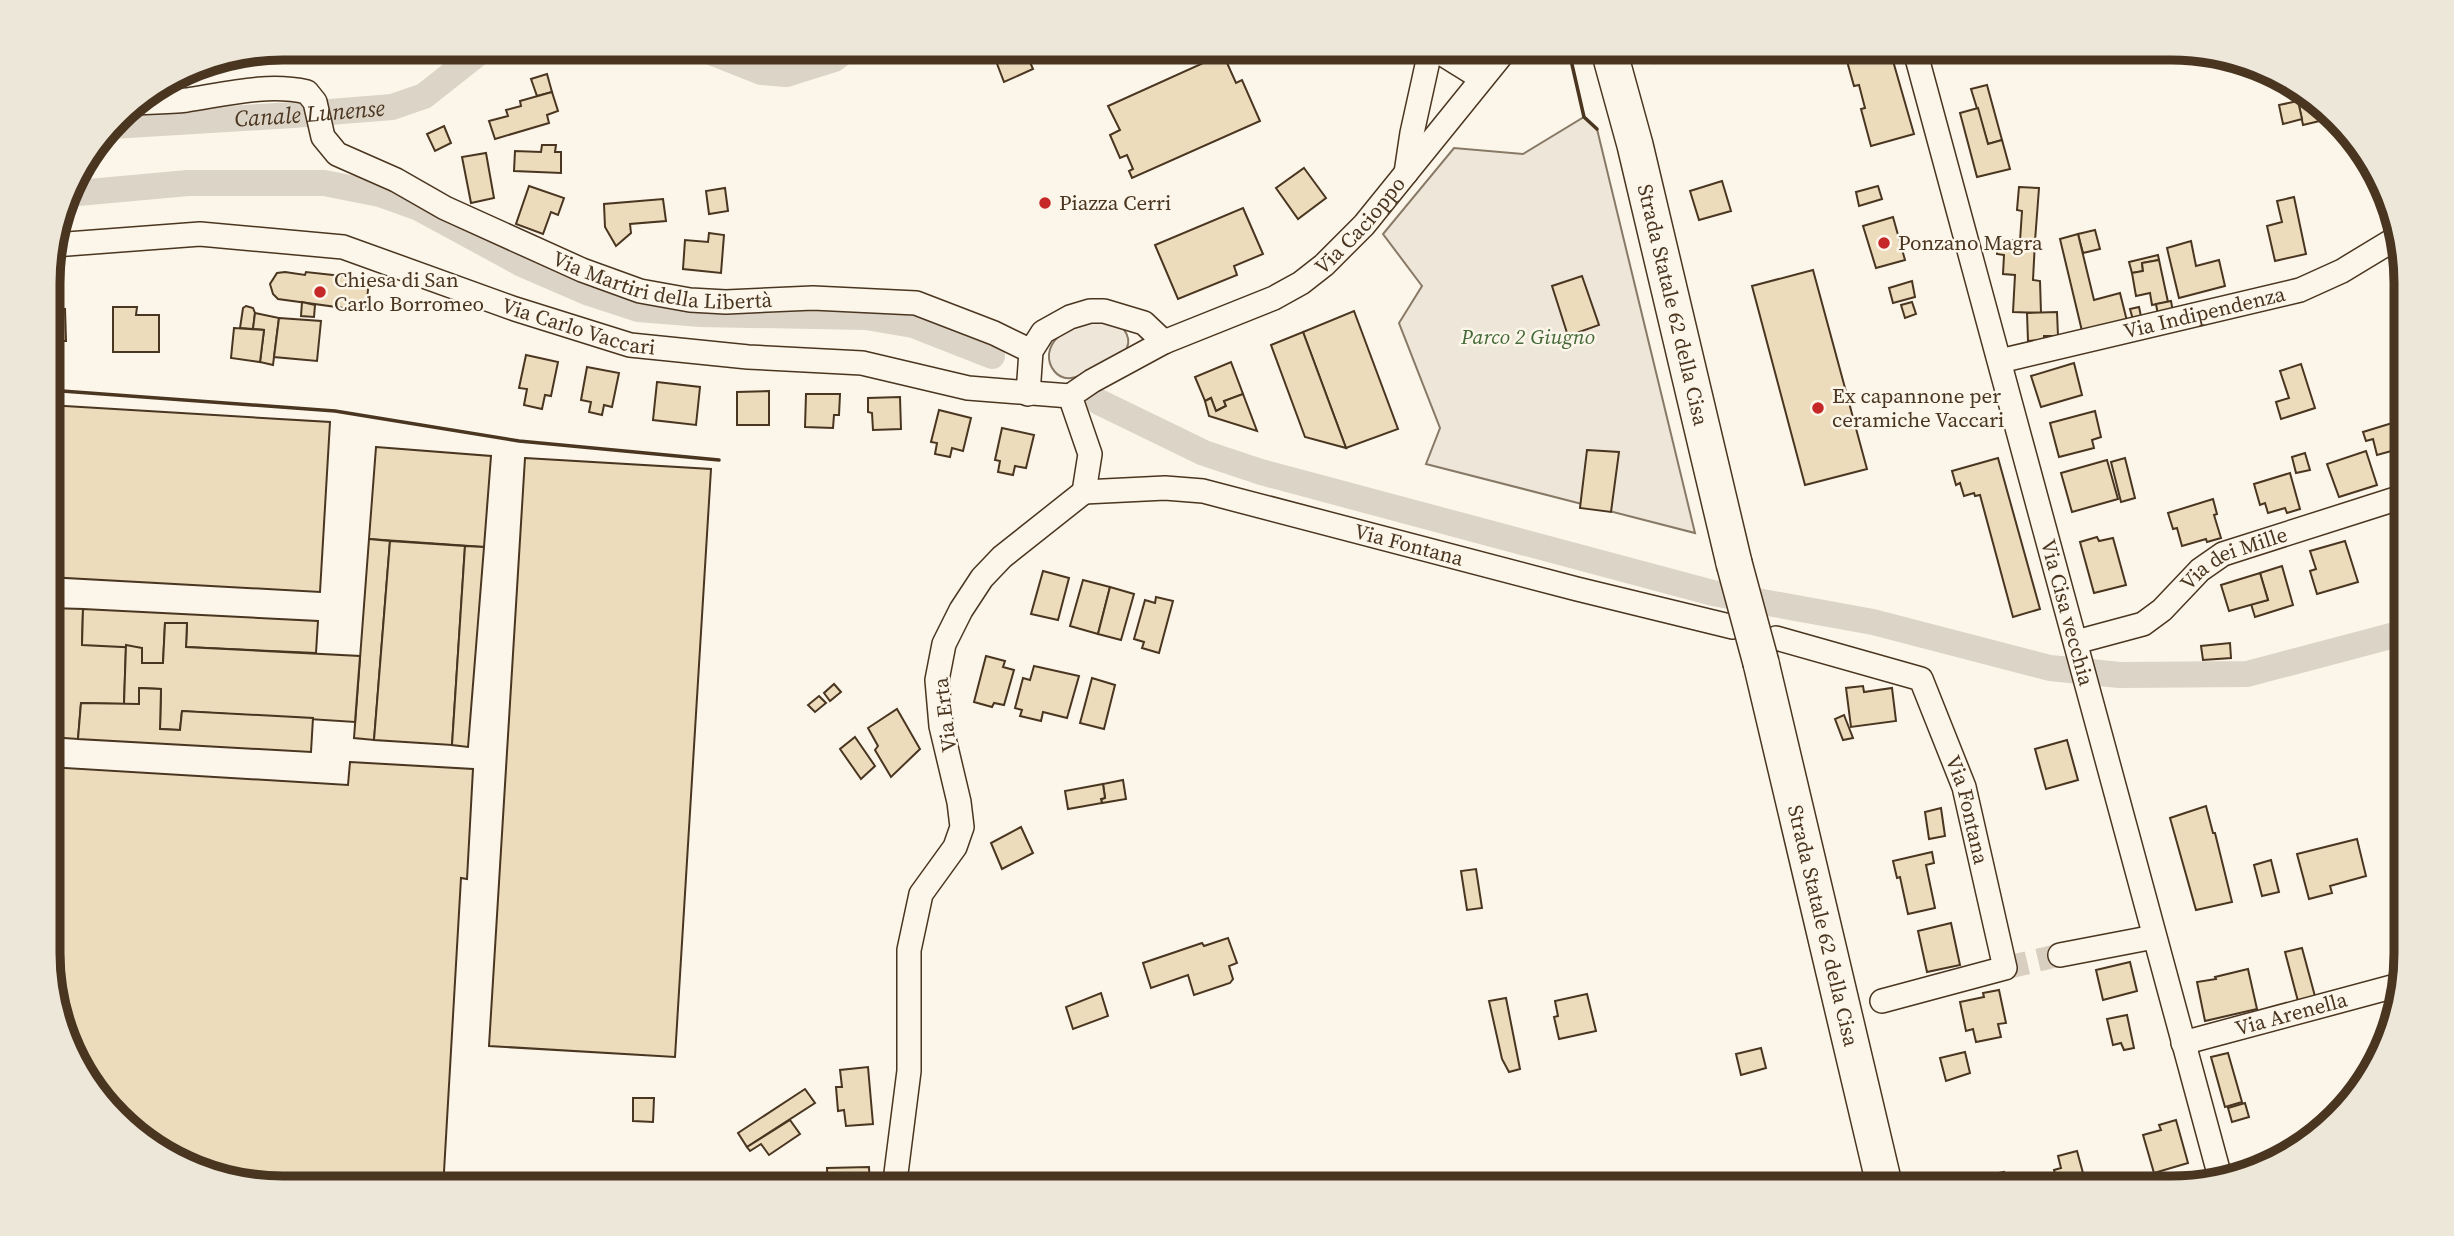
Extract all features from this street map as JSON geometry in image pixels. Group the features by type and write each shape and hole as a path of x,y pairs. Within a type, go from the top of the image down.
{"main road":[{"name":"Strada Statale 62 della Cisa","path":"1612,60 1635,145 1734,563 1768,651 1882,1176"}],"street":[{"path":"1406,173 1428,60"},
{"path":"1452,60 1481,78"},
{"path":"1480,60 1481,78"},
{"name":"Via Cacioppo","path":"1164,342 1236,314 1301,283 1345,246 1497,60"},
{"name":"Via Cisa vecchia","path":"1918,60 2218,1171"},
{"name":"Via Martiri della Libertà","path":"153,102 287,88 307,92 315,103 326,145 348,161 396,180 444,208 582,270 640,291 690,300 726,302 813,298 916,303 994,332 1031,351"},
{"name":"Via Carlo Vaccari","path":"63,244 200,234 343,247 522,311 629,345 748,357 862,363 968,388 1070,396"},
{"name":"Via Indipendenza","path":"2000,362 2300,290 2342,271 2390,242"},
{"path":"1028,394 1031,351 1043,332 1070,317 1090,311 1104,311 1144,323 1164,342 1070,396 1090,454 1084,492"},
{"name":"Via Fontana","path":"1084,492 1166,488 1203,491 1564,586 1733,627"},
{"name":"Via Erta","path":"896,1176 909,1072 909,950 921,894 955,847 962,827 941,726 937,680 944,644 961,610 982,578 1002,557 1084,492"},
{"name":"Via dei Mille","path":"2078,651 2143,624 2162,610 2200,570 2223,554 2394,500"},
{"name":"Via Fontana","path":"1768,651 1921,679 1964,787 2005,968 1882,1001"},
{"path":"2060,955 2154,937"},
{"name":"Via Arenella","path":"2183,1043 2392,987"}],"green space":[{"name":"Parco 2 Giugno","path":"1584,117 1597,129 1695,533 1426,464 1440,428 1399,323 1422,286 1383,234 1454,148 1523,154"},
{"path":"1087,318 1110,321 1121,327 1127,334 1127,348 1119,356 1083,375 1062,377 1054,371 1050,363 1051,347 1064,332"}],"building":[{"path":"996,60 1035,60 1030,62 1033,69 1004,82"},
{"path":"1210,60 1226,60 1236,83 1242,80 1260,121 1132,178 1129,171 1133,169 1127,155 1120,158 1110,135 1120,130 1108,106"},
{"path":"1847,60 1893,60 1914,134 1871,146 1861,109 1865,108 1859,85 1854,86"},
{"path":"547,74 552,92 537,96 531,79"},
{"path":"1987,85 2002,140 1988,144 1971,89"},
{"path":"552,92 558,111 547,115 549,123 495,139 489,121 508,116 506,110 521,106 520,101"},
{"path":"2298,101 2302,119 2283,124 2279,105"},
{"path":"2300,101 2323,120 2303,125"},
{"path":"1978,108 1988,144 2002,140 2010,169 1977,177 1960,113"},
{"path":"444,126 451,143 435,151 427,134"},
{"path":"542,145 556,145 555,152 561,152 561,173 514,171 515,151 541,152"},
{"path":"486,153 494,198 471,203 462,157"},
{"path":"1304,168 1326,198 1298,219 1276,188"},
{"path":"1722,181 1731,211 1699,220 1690,191"},
{"path":"529,186 564,198 558,215 551,212 543,234 516,224"},
{"path":"1878,186 1882,199 1859,206 1856,192"},
{"path":"2019,187 2039,188 2035,241 2020,241 2022,211 2017,210"},
{"path":"725,188 728,211 709,214 706,191"},
{"path":"2294,197 2306,254 2275,261 2267,226 2282,222 2277,201"},
{"path":"663,199 666,221 630,224 631,233 616,246 605,227 604,204"},
{"path":"1243,208 1263,254 1234,266 1237,275 1178,299 1155,245"},
{"name":"Ponzano Magra","path":"1893,217 1905,260 1876,268 1863,226"},
{"path":"2095,230 2100,249 2083,253 2078,234"},
{"path":"709,233 724,235 721,273 683,269 685,240 708,242"},
{"path":"2078,234 2094,300 2120,293 2127,321 2082,331 2060,239"},
{"path":"1998,240 2035,241 2033,280 2040,281 2041,313 2013,312 2015,275 2003,274 2004,255 1997,254"},
{"path":"2191,241 2196,266 2219,260 2225,286 2179,298 2167,248"},
{"path":"2158,255 2159,260 2142,263 2143,271 2132,273 2129,262"},
{"path":"2159,260 2168,302 2152,305 2150,293 2136,296 2132,273 2143,271 2142,263"},
{"name":"Ex capannone per ceramiche Vaccari","path":"1813,270 1867,469 1805,485 1752,286"},
{"name":"Chiesa di San Carlo Borromeo","path":"277,273 369,279 366,311 278,299 270,284"},
{"path":"1582,276 1599,325 1568,336 1552,286"},
{"path":"1912,281 1915,297 1893,303 1889,288"},
{"path":"2171,301 2173,312 2158,315 2156,304"},
{"path":"302,302 315,305 314,317 301,316"},
{"path":"1912,302 1916,314 1905,318 1901,305"},
{"path":"113,307 137,307 136,315 159,315 159,352 113,352"},
{"path":"2139,307 2142,321 2134,323 2130,309"},
{"path":"243,308 253,308 255,313 253,329 240,328"},
{"path":"60,309 65,309 66,341 60,341"},
{"path":"1354,311 1398,429 1346,448 1303,332"},
{"path":"2057,312 2058,336 2044,336 2044,340 2028,341 2027,313"},
{"path":"255,313 279,318 273,365 260,362 264,330 253,329"},
{"path":"279,318 321,321 317,361 274,357"},
{"path":"234,328 264,330 260,362 231,358"},
{"path":"1303,332 1346,448 1305,437 1271,345"},
{"path":"526,355 558,362 551,396 545,395 542,409 524,405 527,389 519,388"},
{"path":"1231,362 1243,394 1224,401 1226,406 1216,411 1211,398 1205,401 1195,377"},
{"path":"2074,363 2082,395 2041,407 2031,376"},
{"path":"2301,364 2315,408 2281,419 2276,402 2289,398 2280,371"},
{"path":"587,367 619,373 612,407 604,405 602,415 589,412 591,402 581,400"},
{"path":"657,382 700,387 696,425 653,420"},
{"path":"769,391 769,425 737,425 737,392"},
{"path":"806,394 840,394 839,415 834,415 833,428 805,427"},
{"path":"1243,394 1257,431 1209,416 1205,401 1211,398 1216,411 1226,406 1224,401"},
{"path":"900,397 901,429 873,430 872,413 868,412 868,398"},
{"path":"60,406 330,422 320,592 60,578"},
{"path":"939,410 971,418 963,451 952,448 950,457 935,454 937,443 931,442"},
{"path":"2095,411 2101,437 2092,440 2094,448 2059,457 2050,423"},
{"path":"2394,422 2394,450 2377,455 2373,439 2366,441 2363,432"},
{"path":"1002,428 1034,435 1026,468 1015,466 1013,475 998,472 1000,461 995,460"},
{"path":"376,447 491,456 484,547 369,539"},
{"path":"1587,450 1619,452 1611,512 1580,508"},
{"path":"2366,451 2377,485 2339,497 2327,464"},
{"path":"2305,453 2310,470 2296,473 2292,457"},
{"path":"525,458 711,469 675,1057 489,1046"},
{"path":"1998,458 2040,609 2013,617 1980,495 1975,496 1974,493 1964,496 1960,483 1956,485 1952,471"},
{"path":"2125,458 2135,498 2121,502 2111,462"},
{"path":"2107,460 2118,499 2072,512 2061,473"},
{"path":"2290,473 2300,509 2287,513 2285,508 2268,513 2265,503 2260,505 2254,484"},
{"path":"2213,499 2217,514 2214,515 2221,538 2182,546 2177,528 2173,529 2168,513"},
{"path":"2097,537 2099,541 2113,538 2126,585 2094,593 2080,542"},
{"path":"369,539 390,541 374,740 354,738"},
{"path":"390,541 465,546 452,745 374,740"},
{"path":"2345,541 2358,582 2317,594 2310,571 2316,569 2310,551"},
{"path":"465,546 484,547 468,747 452,745"},
{"path":"2282,566 2293,605 2255,617 2251,604 2268,600 2260,573"},
{"path":"1043,571 1069,578 1058,620 1031,614"},
{"path":"2260,573 2268,600 2229,611 2221,585"},
{"path":"1083,580 1110,587 1098,634 1070,626"},
{"path":"1110,587 1134,594 1121,640 1098,634"},
{"path":"1156,597 1173,601 1159,653 1142,648 1144,642 1134,639 1145,600 1155,603"},
{"path":"60,608 83,609 82,645 126,645 124,704 81,703 78,739 60,738"},
{"path":"83,609 318,621 316,653 186,647 187,623 165,623 163,663 142,663 142,648 82,645"},
{"path":"165,623 187,623 186,647 360,656 355,722 182,711 180,730 160,729 161,689 139,688 139,704 124,704 126,645 142,648 142,663 163,663"},
{"path":"2230,643 2231,658 2203,660 2201,646"},
{"path":"986,656 1005,661 1003,667 1014,670 1004,705 994,703 992,707 974,702"},
{"path":"1034,666 1079,676 1067,718 1043,712 1041,721 1020,716 1022,710 1015,708 1023,678 1030,680"},
{"path":"1092,678 1115,685 1104,729 1080,723"},
{"path":"834,684 841,692 830,701 824,693"},
{"path":"1863,686 1864,692 1892,688 1896,721 1851,727 1846,688"},
{"path":"139,688 161,689 160,729 180,730 182,711 313,718 311,752 78,739 81,703 139,704"},
{"path":"819,696 826,703 815,712 808,705"},
{"path":"897,709 920,749 891,777 875,750 878,746 868,728"},
{"path":"1844,715 1853,738 1843,740 1835,719"},
{"path":"855,737 875,766 861,779 840,749"},
{"path":"2067,740 2078,780 2046,789 2035,749"},
{"path":"350,762 473,769 467,879 461,878 444,1176 254,1175 211,1165 171,1147 125,1111 89,1065 77,1039 61,982 60,768 348,785"},
{"path":"1123,780 1126,799 1102,803 1101,799 1105,798 1103,784"},
{"path":"1103,784 1105,798 1101,799 1102,803 1068,809 1065,791"},
{"path":"2206,806 2232,902 2196,910 2170,818"},
{"path":"1941,808 1945,836 1929,839 1925,812"},
{"path":"1021,827 1033,853 1002,869 991,843"},
{"path":"2357,839 2366,876 2330,886 2332,893 2309,899 2297,854"},
{"path":"1932,852 1934,863 1926,865 1935,908 1908,914 1900,877 1897,878 1893,861"},
{"path":"2271,860 2279,892 2262,896 2254,865"},
{"path":"1476,869 1482,908 1467,910 1461,871"},
{"path":"1951,923 1960,965 1927,972 1918,931"},
{"path":"1228,938 1237,963 1229,966 1233,979 1230,983 1194,995 1188,975 1151,988 1143,963 1202,943 1204,946"},
{"path":"2302,948 2316,1000 2299,1005 2285,952"},
{"path":"2130,962 2137,991 2103,1000 2096,970"},
{"path":"2248,969 2257,1009 2205,1021 2197,982"},
{"path":"1999,990 2006,1023 1998,1024 2001,1037 1976,1042 1973,1029 1966,1031 1960,1002 1984,997 1983,993"},
{"path":"1101,993 1108,1016 1073,1029 1066,1007"},
{"path":"1587,994 1596,1031 1559,1039 1554,1017 1558,1016 1555,1001"},
{"path":"1506,998 1520,1069 1509,1072 1502,1059 1489,1001"},
{"path":"2127,1015 2134,1048 2124,1050 2121,1043 2113,1045 2107,1019"},
{"path":"1761,1048 1766,1068 1741,1075 1736,1054"},
{"path":"1965,1052 1970,1073 1946,1081 1940,1058"},
{"path":"2228,1053 2242,1102 2225,1107 2211,1057"},
{"path":"868,1067 873,1124 846,1126 844,1110 838,1111 836,1087 842,1087 840,1070"},
{"path":"805,1089 815,1103 747,1147 738,1133"},
{"path":"633,1098 654,1098 653,1122 633,1121"},
{"path":"2245,1103 2249,1117 2232,1122 2228,1108"},
{"path":"790,1120 800,1134 769,1155 761,1144 750,1151 747,1147"},
{"path":"2176,1120 2188,1163 2154,1173 2143,1135 2161,1130 2159,1125"},
{"path":"2077,1151 2084,1176 2056,1176 2054,1170 2061,1168 2058,1156"},
{"path":"869,1167 869,1176 827,1176 827,1168"},
{"path":"2004,1172 2005,1176 1984,1176"}],"waterway":[{"name":"Canale Lunense","path":"125,125 392,107 424,96 470,60"},
{"name":"Canale Lunense","path":"731,60 761,72 786,74 831,60"},
{"path":"79,193 188,183 324,183 380,194 419,208 522,264 589,293 638,309 701,314 866,317 913,325 992,356"},
{"path":"1099,402 1204,453 1261,472 1713,593 1873,622 2050,668 2120,675 2247,674 2394,635"}],"tunnel":[{"path":"2005,968 2060,955"}],"wall":[{"path":"1571,60 1584,117 1597,129"},
{"path":"60,391 335,411 519,441 719,460"}],"place":[{"name":"Piazza Cerri","path":"1045,203"},
{"name":"Ponzano Magra","path":"1884,243"},
{"name":"Chiesa di San Carlo Borromeo","path":"320,292"},
{"name":"Ex capannone per ceramiche Vaccari","path":"1818,408"}]}
